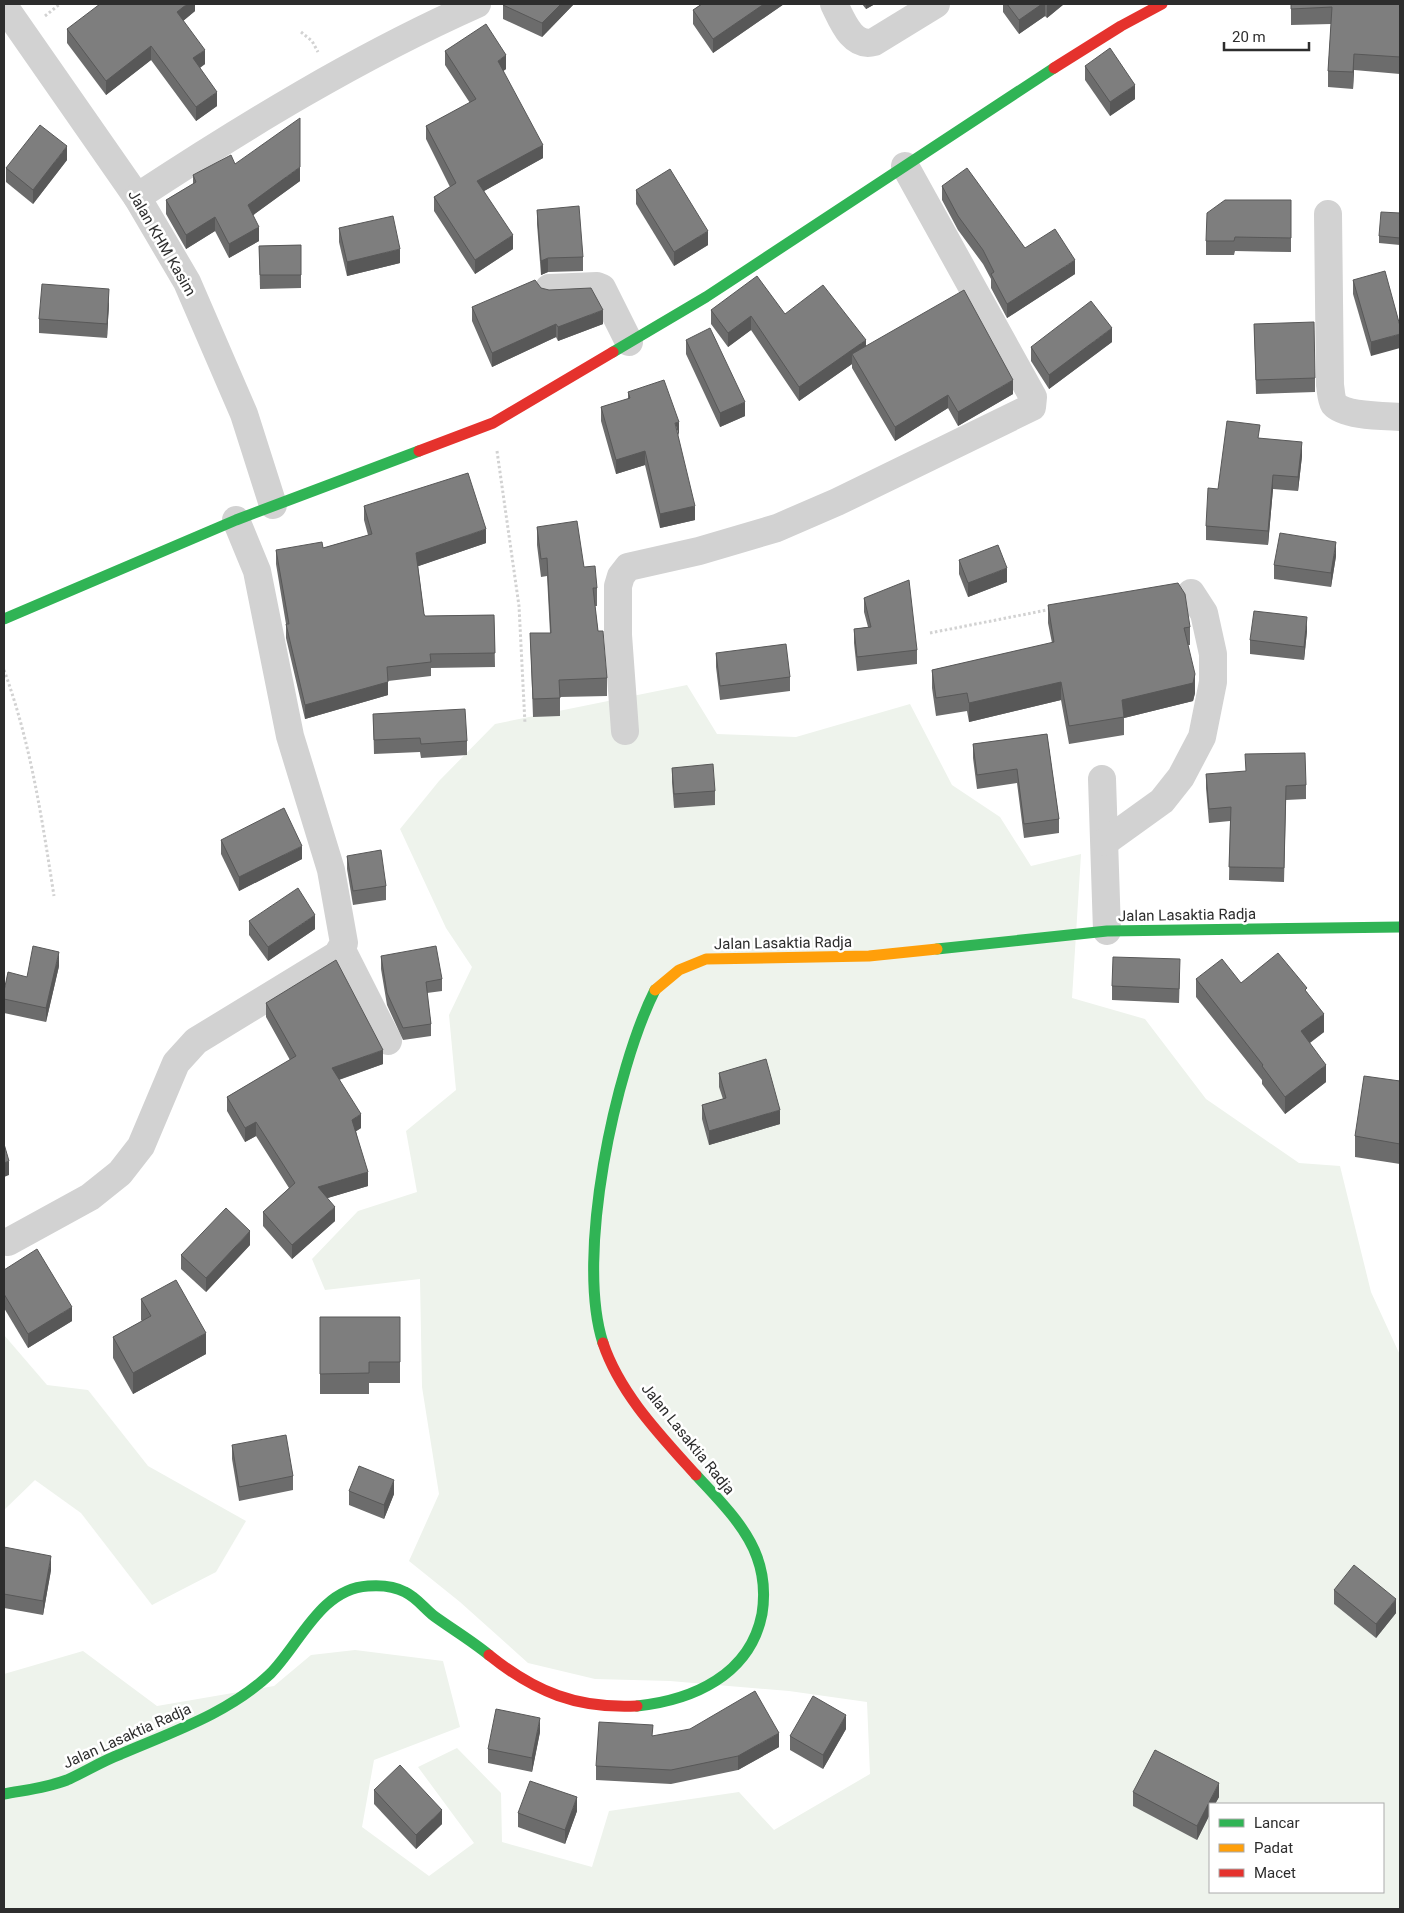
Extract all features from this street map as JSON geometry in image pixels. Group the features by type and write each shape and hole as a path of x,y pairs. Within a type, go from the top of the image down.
{"main road":[{"path":"4,618 60,597 273,505 493,423 706,297 1010,95 1121,26 1162,4"},
{"name":"Jalan Lasaktia Radja","path":"4,1794 57,1784 117,1755 176,1733 226,1705 263,1680 283,1660 300,1635 339,1594 359,1586 382,1585 408,1593 426,1609 526,1683 550,1694 580,1703 619,1707 654,1704 681,1698 718,1682 736,1666 749,1649 758,1630 764,1588 756,1554 728,1512 643,1412 609,1360 596,1320 594,1285 597,1212 609,1140 647,1007 657,987 679,970 706,959 869,956 1107,931 1400,927"}],"street":[{"path":"136,197 202,154 299,98 394,45 477,4"},
{"path":"834,4 851,34 858,41 866,44 874,42 936,4"},
{"name":"Jalan KHM Kasim","path":"4,6 136,197 187,282 244,414 273,505"},
{"path":"625,731 618,635 618,586 621,576 628,567 699,551 777,528 837,502 1032,408 1033,397 1029,389 905,166"},
{"path":"1328,214 1330,385 1333,402 1337,407 1347,411 1400,417"},
{"path":"548,288 596,286 602,288 629,342"},
{"path":"8,1242 90,1196 120,1173 141,1146 176,1063 196,1041 337,956 342,950 344,943 331,870 290,736 258,571 236,520"},
{"path":"1105,842 1162,801 1181,777 1202,737 1213,682 1213,654 1204,613 1191,593"},
{"path":"1102,778 1107,931"},
{"path":"342,950 388,1041"}],"path":[{"path":"493,423 511,538 519,606 525,724"},
{"path":"930,633 1062,607"},
{"path":"4,670 16,702 36,780 54,896"}],"shaded area":[{"path":"687,685 717,734 796,737 910,704 952,785 1000,817 1031,866 1081,854 1072,998 1145,1019 1206,1099 1299,1163 1340,1166 1371,1292 1400,1355 1400,1909 4,1909 4,1674 83,1651 157,1706 274,1686 311,1655 355,1650 443,1661 460,1727 374,1760 362,1827 429,1876 474,1843 418,1767 457,1748 501,1793 502,1842 592,1867 609,1811 739,1792 774,1830 870,1774 867,1702 789,1691 670,1681 595,1679 528,1663 460,1602 409,1561 439,1494 422,1387 420,1279 325,1290 312,1259 358,1211 417,1192 406,1131 456,1090 449,1015 472,967 446,928 400,829 439,781 495,724"},
{"path":"4,1335 47,1385 88,1390 148,1466 246,1521 216,1572 152,1605 81,1513 35,1480 4,1510"}],"building":[{"path":"100,4 187,4 177,12 205,50 193,58 217,92 196,107 151,46 106,81 67,29"},
{"path":"561,4 542,23 503,5"},
{"path":"702,4 764,4 713,39 693,10"},
{"path":"1007,4 1042,4 1019,20"},
{"path":"1291,4 1400,4 1400,57 1354,54 1353,72 1328,71 1332,7 1291,9"},
{"path":"486,24 506,55 498,61 543,145 477,181 513,235 475,260 434,197 456,183 426,126 476,99 445,51"},
{"path":"1110,48 1135,85 1110,102 1085,66"},
{"path":"300,118 300,167 248,205 259,227 229,244 215,217 186,235 166,200 196,182 193,175 231,155 235,164"},
{"path":"40,125 67,146 33,190 6,168"},
{"path":"967,168 1025,248 1055,229 1075,260 1007,304 991,274 994,272 983,250 958,216 942,186"},
{"path":"670,169 708,231 674,252 636,190"},
{"path":"1225,200 1291,200 1291,238 1235,237 1234,241 1206,241 1207,213"},
{"path":"579,206 583,257 548,258 541,261 537,210"},
{"path":"1381,212 1400,213 1400,238 1379,236"},
{"path":"393,216 400,249 347,262 339,228"},
{"path":"301,245 301,275 260,275 259,246"},
{"path":"1385,271 1400,326 1400,334 1371,342 1353,280"},
{"path":"757,276 785,314 823,285 866,340 799,387 751,316 728,333 711,310"},
{"path":"535,280 541,288 549,290 591,288 603,310 558,327 556,324 492,353 472,307"},
{"path":"42,284 109,289 107,324 39,319"},
{"path":"964,290 1013,380 958,412 948,395 895,427 852,354"},
{"path":"1091,301 1112,328 1049,375 1031,347"},
{"path":"1314,322 1315,378 1256,380 1254,324"},
{"path":"710,328 745,402 720,413 686,340"},
{"path":"664,380 679,422 675,423 695,506 660,514 645,451 616,460 601,407 630,398 628,392"},
{"path":"1227,421 1260,425 1258,438 1302,442 1298,477 1273,475 1268,531 1206,526 1208,488 1218,489"},
{"path":"468,473 486,529 416,553 424,614 425,616 494,615 495,653 430,654 431,662 387,667 388,682 305,705 286,624 289,624 276,550 322,542 323,548 372,534 364,506"},
{"path":"577,521 584,567 595,566 597,588 593,588 598,631 603,631 607,678 559,680 560,698 533,699 530,633 551,633 547,558 541,559 537,527"},
{"path":"1280,533 1336,542 1331,573 1274,565"},
{"path":"998,545 1007,568 968,583 959,560"},
{"path":"909,580 917,650 857,657 854,629 871,627 864,598"},
{"path":"1178,583 1185,594 1190,627 1184,628 1195,674 1193,683 1122,700 1124,717 1069,726 1061,682 969,703 967,693 936,698 932,670 1054,642 1048,605"},
{"path":"1254,611 1307,617 1304,647 1250,640"},
{"path":"786,644 790,677 720,686 716,653"},
{"path":"465,709 467,741 421,744 420,738 374,740 373,714"},
{"path":"1047,734 1059,819 1024,824 1017,769 977,775 973,744"},
{"path":"1305,753 1306,785 1286,786 1284,868 1229,867 1231,807 1209,809 1206,774 1246,771 1245,754"},
{"path":"713,764 715,791 674,794 672,768"},
{"path":"284,808 302,846 239,877 221,840"},
{"path":"381,850 386,886 353,891 347,856"},
{"path":"298,888 315,915 268,947 249,921"},
{"path":"33,946 59,952 46,1008 4,999 8,972 27,977"},
{"path":"436,946 442,979 426,982 431,1024 403,1028 387,993 381,956"},
{"path":"1278,953 1307,988 1305,990 1324,1014 1301,1031 1326,1065 1285,1097 1263,1065 1196,979 1222,959 1241,983"},
{"path":"1113,957 1180,959 1179,989 1112,986"},
{"path":"336,960 383,1050 332,1068 361,1114 352,1120 368,1172 318,1187 335,1207 292,1245 263,1212 295,1183 256,1122 245,1128 227,1097 296,1056 266,1003"},
{"path":"766,1059 780,1110 709,1131 702,1105 726,1098 719,1073"},
{"path":"1364,1076 1400,1081 1400,1144 1355,1136"},
{"path":"4,1144 9,1161 4,1163"},
{"path":"226,1208 250,1231 206,1278 181,1255"},
{"path":"37,1249 72,1307 28,1334 4,1294 4,1270"},
{"path":"176,1280 206,1333 133,1373 113,1337 151,1316 141,1299"},
{"path":"320,1317 400,1317 400,1362 369,1362 369,1373 320,1374"},
{"path":"286,1435 293,1476 239,1487 232,1445"},
{"path":"359,1466 394,1480 384,1505 349,1491"},
{"path":"4,1547 51,1556 43,1601 4,1594"},
{"path":"1354,1565 1396,1599 1376,1624 1334,1590"},
{"path":"755,1691 779,1733 738,1756 671,1770 596,1766 599,1722 653,1725 652,1736 690,1729"},
{"path":"813,1696 846,1715 823,1755 790,1736"},
{"path":"496,1709 540,1718 532,1758 488,1749"},
{"path":"1155,1750 1219,1783 1197,1826 1133,1792"},
{"path":"400,1765 442,1810 416,1835 374,1790"},
{"path":"530,1781 577,1797 565,1830 518,1813"}],"traffic: fast":[{"path":"613,352 706,297 1054,68"},
{"path":"4,619 236,520 419,451"},
{"path":"937,949 1107,931 1400,927"},
{"path":"603,1343 596,1306 594,1263 597,1215 604,1164 626,1067 640,1025 655,990"},
{"path":"637,1706 678,1698 716,1681 732,1668 745,1653 755,1635 762,1614 764,1593 762,1578 752,1546 731,1513 696,1475"},
{"path":"4,1794 43,1787 67,1780 107,1760 180,1729 237,1700 270,1674 324,1607 351,1589 378,1586 401,1590 409,1594 434,1616 489,1655"}],"traffic: slow":[{"path":"655,990 679,970 706,959 869,956 937,949"}],"traffic: jam":[{"path":"1054,68 1121,26 1162,4"},
{"path":"419,451 493,423 613,352"},
{"path":"603,1343 610,1362 631,1397 656,1430 696,1475"},
{"path":"489,1655 523,1679 558,1695 576,1701 595,1704 637,1706"}]}
